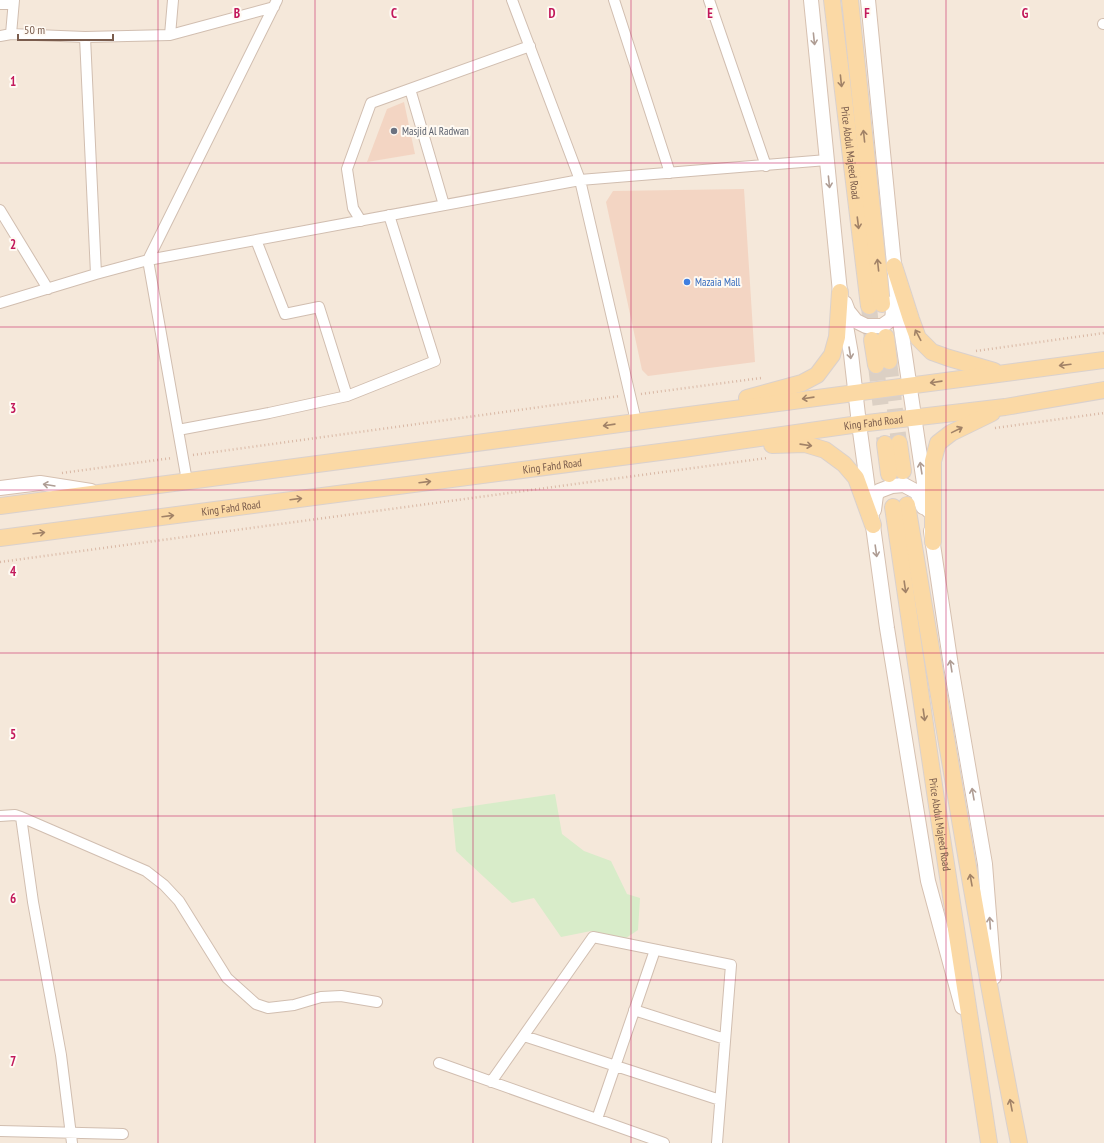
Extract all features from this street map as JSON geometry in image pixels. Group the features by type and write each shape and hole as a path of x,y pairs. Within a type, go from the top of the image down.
{"main road":[{"name":"Price Abdul Majeed Road","path":"832,0 875,305 850,0"},
{"path":"895,270 918,338 932,352 1001,373"},
{"path":"681,415 802,383 817,375 832,355 837,337 840,292"},
{"path":"879,338 882,363"},
{"path":"0,506 1104,360"},
{"name":"King Fahd Road","path":"0,538 683,449 858,424 1005,407 1104,390"},
{"path":"933,542 933,461 938,443 950,433 1005,407"},
{"path":"892,443 896,473"},
{"path":"683,449 805,444 825,450 844,464 856,478 873,524"},
{"name":"Price Abdul Majeed Road","path":"989,1143 934,783 900,506 956,796 999,1045 1019,1143"}],"street":[{"path":"170,35 173,0"},
{"path":"512,0 580,180 636,421"},
{"path":"614,0 670,173"},
{"path":"709,0 766,166"},
{"path":"811,0 840,292 851,354 858,424 887,628 928,881 976,1056"},
{"path":"868,0 899,315 951,666 985,864 999,1045"},
{"path":"0,4 14,2 11,34"},
{"path":"0,36 11,34 85,37 170,35 275,4"},
{"path":"188,481 148,260 275,4"},
{"path":"85,37 96,274"},
{"path":"361,221 353,208 348,169 371,103 530,46"},
{"path":"410,89 444,205"},
{"path":"0,303 148,260 580,180 826,160"},
{"path":"0,210 48,290"},
{"path":"178,430 269,413 347,396 435,361 389,215"},
{"path":"256,240 285,314 319,307 347,396"},
{"path":"840,292 848,311 856,321 866,326 882,326 892,319 895,299 895,270"},
{"path":"0,488 40,483 102,492"},
{"path":"873,524 876,495 879,490 892,486 904,485 917,492 930,521"},
{"path":"0,816 15,814 146,871 164,885 179,901 228,978 256,1004 268,1008 294,1005 321,997 341,996 377,1002"},
{"path":"21,817 33,902 61,1055 72,1138"},
{"path":"491,1082 593,938 731,965 717,1143"},
{"path":"597,1119 655,950"},
{"path":"634,1010 725,1039"},
{"path":"524,1036 720,1100"},
{"path":"439,1063 664,1143"},
{"path":"0,1131 72,1138 123,1134"}],"path":[{"path":"972,351 1104,333"},
{"path":"61,473 763,378"},
{"path":"990,428 1104,413"},
{"path":"0,562 773,457"}],"shaded area":[{"path":"0,0 1104,0 1104,1143 0,1143"}],"green space":[{"path":"555,794 562,834 584,851 611,861 627,894 640,898 638,930 626,938 591,931 561,937 534,898 512,903 456,851 452,809"}],"building":[{"name":"Masjid Al Radwan","path":"404,102 415,154 367,162 387,109"},
{"name":"Mazaia Mall","path":"744,189 755,362 648,376 642,370 606,202 613,191"}],"tunnel":[{"path":"869,306 872,340"},
{"path":"889,361 899,443"},
{"path":"876,365 885,444"}],"place":[{"name":"Masjid Al Radwan","path":"394,131"},
{"name":"Mazaia Mall","path":"687,282"}]}
